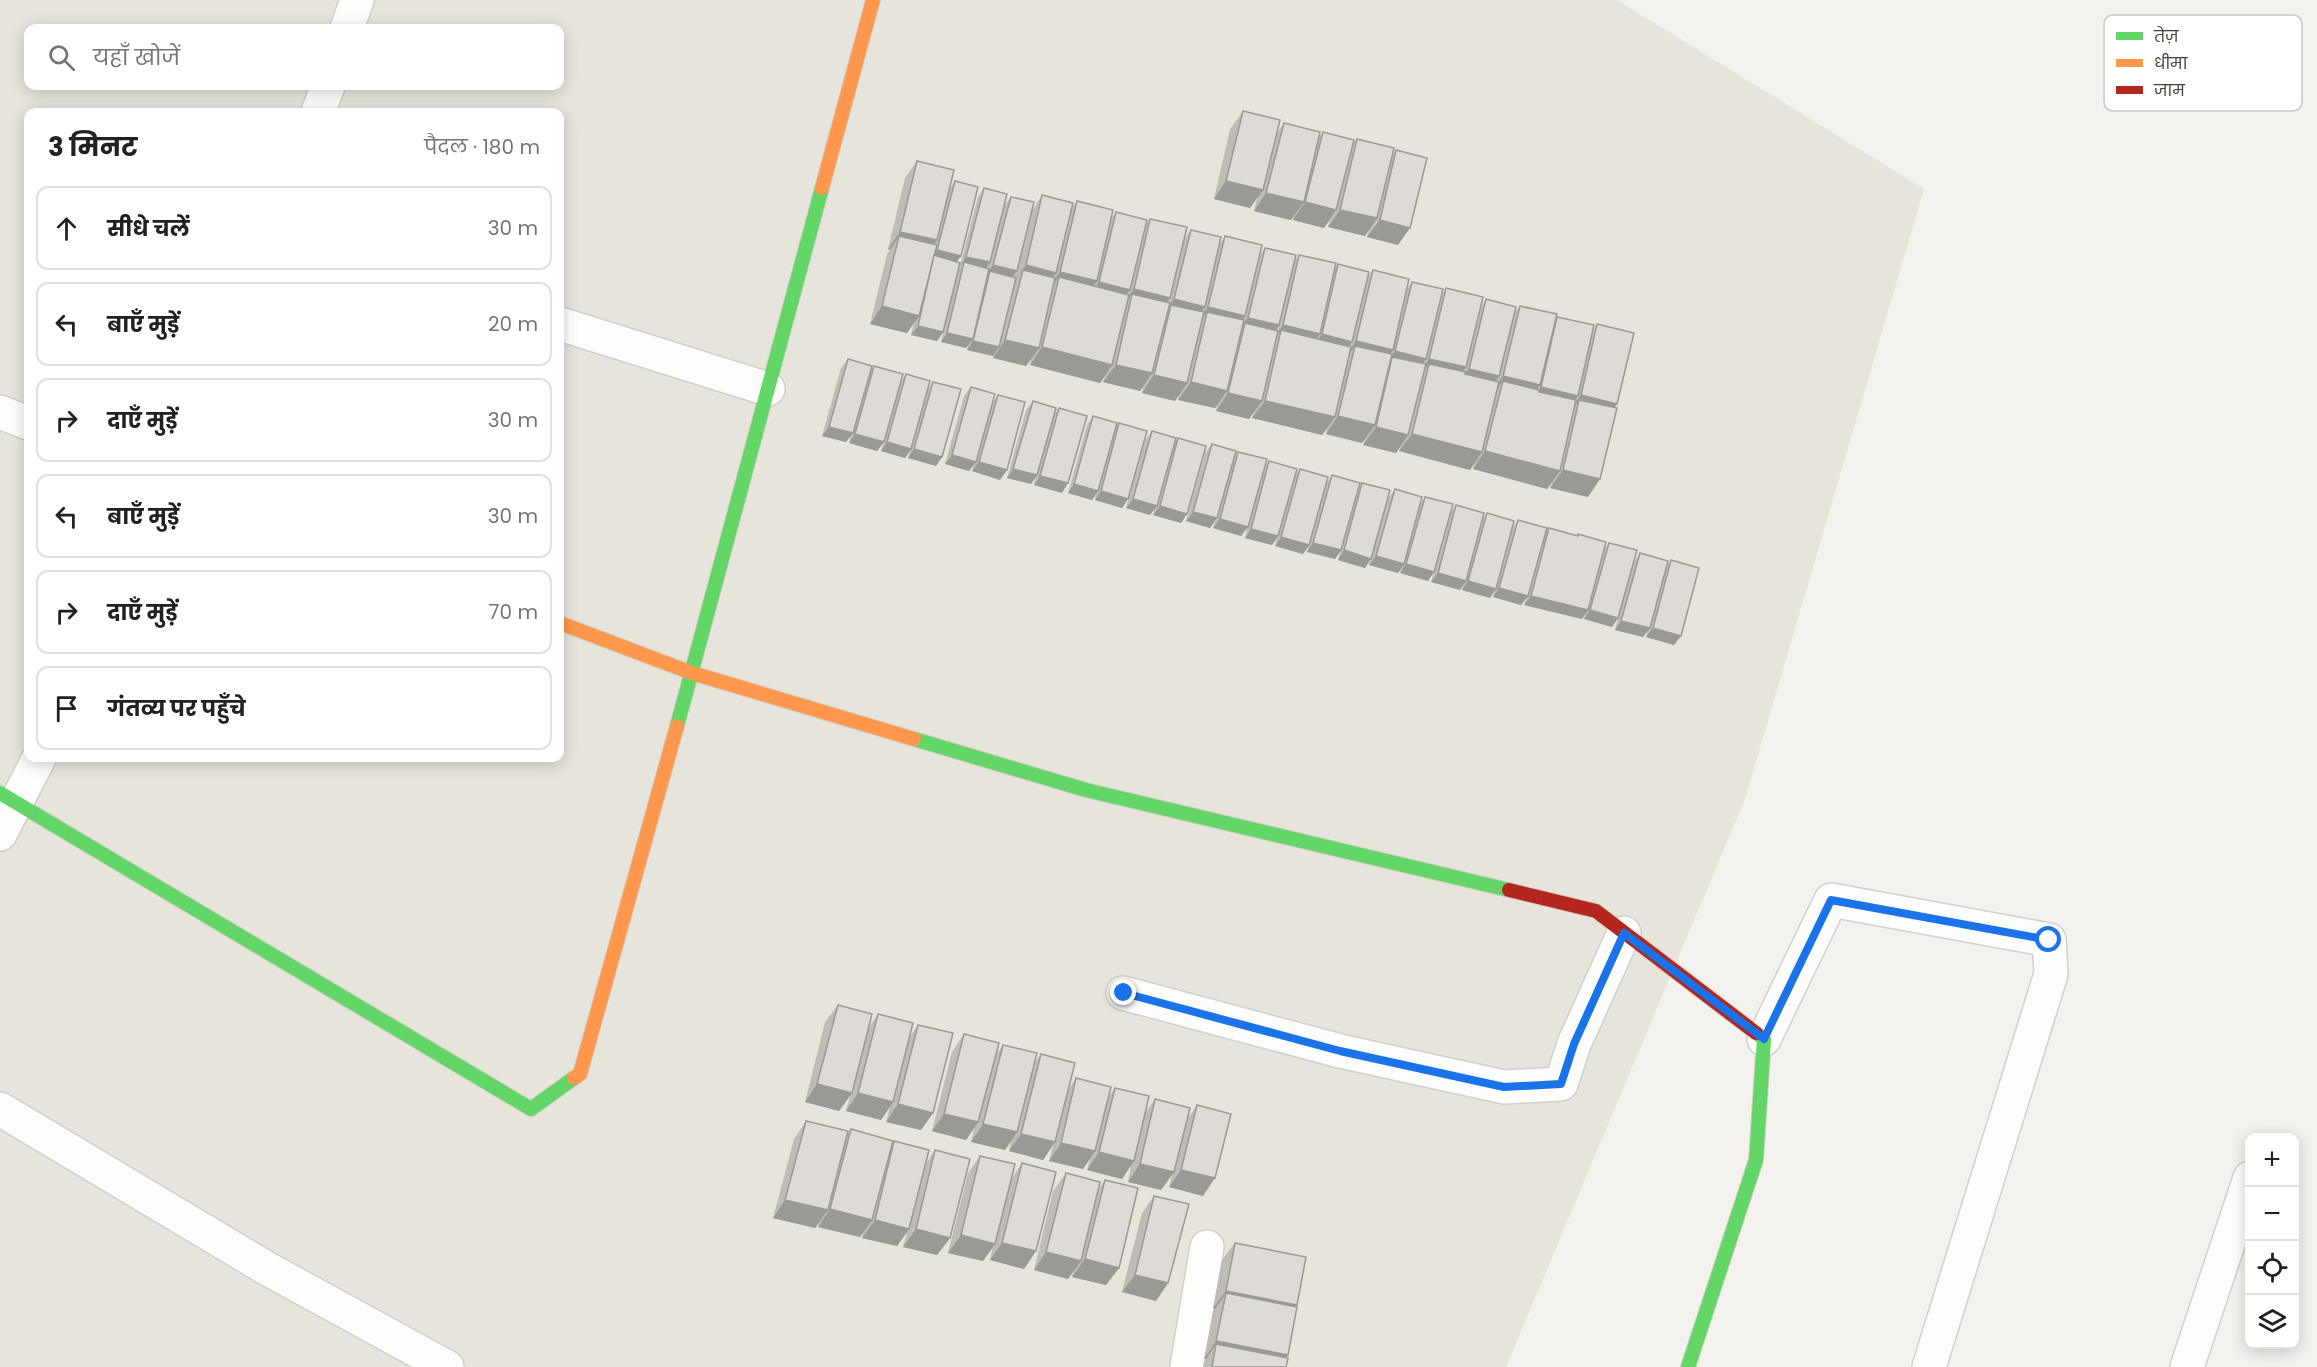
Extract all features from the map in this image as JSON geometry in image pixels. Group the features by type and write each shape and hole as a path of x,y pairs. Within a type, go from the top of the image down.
{"street":[{"path":"348,24 357,0"},
{"path":"8,798 531,1109 580,1074 692,673 873,0"},
{"path":"320,108 326,90"},
{"path":"564,325 768,389"},
{"path":"0,412 24,421"},
{"path":"564,625 692,673 1086,790 1596,911 1764,1039"},
{"path":"0,834 8,798 36,762"},
{"path":"1688,1367 1756,1160 1764,1039 1831,900 2049,940 2051,974 1929,1367"},
{"path":"1124,993 1340,1051 1504,1087 1561,1084 1574,1044 1624,933"},
{"path":"0,1109 266,1268 447,1367"},
{"path":"2187,1367 2247,1187"},
{"path":"1187,1367 1207,1247"}],"shaded area":[{"path":"0,0 1617,0 1924,189 1745,799 1506,1367 0,1367"}],"building":[{"path":"1243,111 1280,120 1263,190 1226,181"},
{"path":"1284,123 1320,132 1304,202 1266,193"},
{"path":"1323,132 1354,140 1336,210 1305,202"},
{"path":"1357,139 1394,148 1377,218 1340,210"},
{"path":"1396,150 1427,158 1410,228 1380,220"},
{"path":"917,161 954,170 937,240 900,232"},
{"path":"955,181 978,187 961,256 937,250"},
{"path":"984,188 1007,194 990,262 966,257"},
{"path":"1042,195 1073,203 1056,273 1026,265"},
{"path":"1011,197 1034,202 1017,271 993,265"},
{"path":"1077,201 1113,210 1097,281 1060,272"},
{"path":"1116,212 1147,220 1130,290 1099,282"},
{"path":"1150,219 1187,227 1170,298 1134,289"},
{"path":"1191,230 1221,237 1205,307 1174,299"},
{"path":"899,236 937,245 919,316 882,306"},
{"path":"1225,236 1262,245 1245,316 1208,307"},
{"path":"1265,248 1296,255 1279,325 1248,318"},
{"path":"934,255 960,263 943,332 918,326"},
{"path":"1299,255 1336,263 1320,334 1283,325"},
{"path":"964,262 989,269 973,339 947,333"},
{"path":"1338,264 1369,272 1352,342 1322,334"},
{"path":"1023,270 1055,278 1039,348 1005,340"},
{"path":"1373,270 1409,279 1393,350 1356,341"},
{"path":"990,271 1016,278 999,347 973,341"},
{"path":"1059,277 1129,295 1112,365 1042,347"},
{"path":"1412,282 1443,289 1426,359 1395,351"},
{"path":"1446,288 1483,297 1466,367 1429,359"},
{"path":"1132,294 1170,303 1152,373 1116,365"},
{"path":"1486,299 1516,307 1499,376 1469,369"},
{"path":"1171,305 1204,312 1187,383 1154,375"},
{"path":"1520,306 1557,314 1540,385 1503,376"},
{"path":"1207,312 1244,320 1227,391 1191,382"},
{"path":"1557,317 1594,325 1578,396 1541,387"},
{"path":"1245,323 1278,331 1262,401 1228,393"},
{"path":"1597,324 1634,333 1617,404 1581,395"},
{"path":"1281,330 1351,347 1335,417 1265,401"},
{"path":"1355,346 1392,354 1375,425 1338,416"},
{"path":"1392,357 1426,364 1408,435 1376,427"},
{"path":"848,359 872,366 853,433 829,427"},
{"path":"1429,364 1499,382 1482,452 1412,434"},
{"path":"874,366 903,374 884,442 855,434"},
{"path":"906,374 930,381 911,449 887,442"},
{"path":"1503,381 1576,400 1560,471 1485,451"},
{"path":"933,382 961,389 942,457 914,449"},
{"path":"971,387 995,394 976,462 952,455"},
{"path":"998,395 1025,402 1007,470 979,462"},
{"path":"1579,400 1617,408 1600,479 1563,470"},
{"path":"1033,401 1056,408 1037,475 1013,469"},
{"path":"1059,408 1087,416 1068,483 1040,476"},
{"path":"1093,416 1117,423 1098,491 1074,484"},
{"path":"1119,423 1147,431 1128,499 1101,491"},
{"path":"1152,431 1176,438 1157,506 1133,499"},
{"path":"1178,438 1206,446 1187,514 1160,506"},
{"path":"1212,444 1236,451 1217,518 1193,512"},
{"path":"1238,452 1267,459 1248,527 1220,519"},
{"path":"1269,461 1297,469 1278,536 1251,529"},
{"path":"1300,469 1328,477 1309,545 1281,537"},
{"path":"1332,475 1360,483 1341,550 1313,543"},
{"path":"1362,483 1390,490 1371,559 1344,550"},
{"path":"1395,489 1422,497 1404,564 1376,556"},
{"path":"1425,497 1453,504 1434,572 1406,564"},
{"path":"1456,505 1484,513 1466,581 1438,573"},
{"path":"1487,513 1514,521 1496,589 1468,581"},
{"path":"1518,520 1547,528 1528,596 1499,588"},
{"path":"1549,528 1606,542 1588,610 1531,596"},
{"path":"1609,543 1637,550 1618,618 1590,610"},
{"path":"1640,553 1668,561 1650,628 1621,621"},
{"path":"1671,560 1699,568 1681,636 1653,628"},
{"path":"838,1005 872,1014 852,1093 817,1084"},
{"path":"878,1014 913,1023 893,1102 858,1093"},
{"path":"918,1025 953,1033 933,1113 898,1104"},
{"path":"964,1034 999,1043 978,1122 944,1114"},
{"path":"1003,1045 1037,1053 1017,1132 983,1124"},
{"path":"1041,1054 1075,1063 1055,1142 1021,1134"},
{"path":"1076,1078 1111,1087 1095,1151 1061,1143"},
{"path":"1115,1088 1149,1096 1134,1161 1099,1152"},
{"path":"1155,1099 1190,1108 1174,1172 1140,1164"},
{"path":"1197,1105 1231,1114 1215,1178 1181,1170"},
{"path":"806,1121 848,1131 828,1210 785,1200"},
{"path":"851,1129 893,1141 872,1220 830,1209"},
{"path":"894,1141 929,1150 909,1229 875,1220"},
{"path":"935,1150 970,1159 950,1238 916,1229"},
{"path":"980,1156 1015,1164 995,1244 961,1235"},
{"path":"1022,1163 1056,1172 1036,1251 1002,1243"},
{"path":"1066,1173 1100,1182 1081,1261 1046,1252"},
{"path":"1105,1180 1138,1188 1119,1268 1085,1259"},
{"path":"1154,1196 1189,1204 1168,1283 1135,1275"},
{"path":"1235,1243 1306,1257 1297,1305 1226,1291"},
{"path":"1226,1293 1297,1307 1288,1355 1216,1341"},
{"path":"1216,1344 1288,1358 1286,1367 1212,1367"}],"traffic: fast":[{"path":"677,726 822,188"},
{"path":"914,739 1086,790 1509,890"},
{"path":"0,793 531,1109 574,1078"},
{"path":"1688,1367 1756,1160 1764,1039 1756,1033"}],"traffic: slow":[{"path":"822,188 873,0"},
{"path":"564,625 692,673 914,739"},
{"path":"574,1078 580,1074 677,726"}],"traffic: jam":[{"path":"1509,890 1596,911 1756,1033"}],"route":[{"path":"1124,993 1340,1051 1504,1087 1561,1084 1574,1044 1624,933 1764,1039 1831,900 2049,940"}]}
